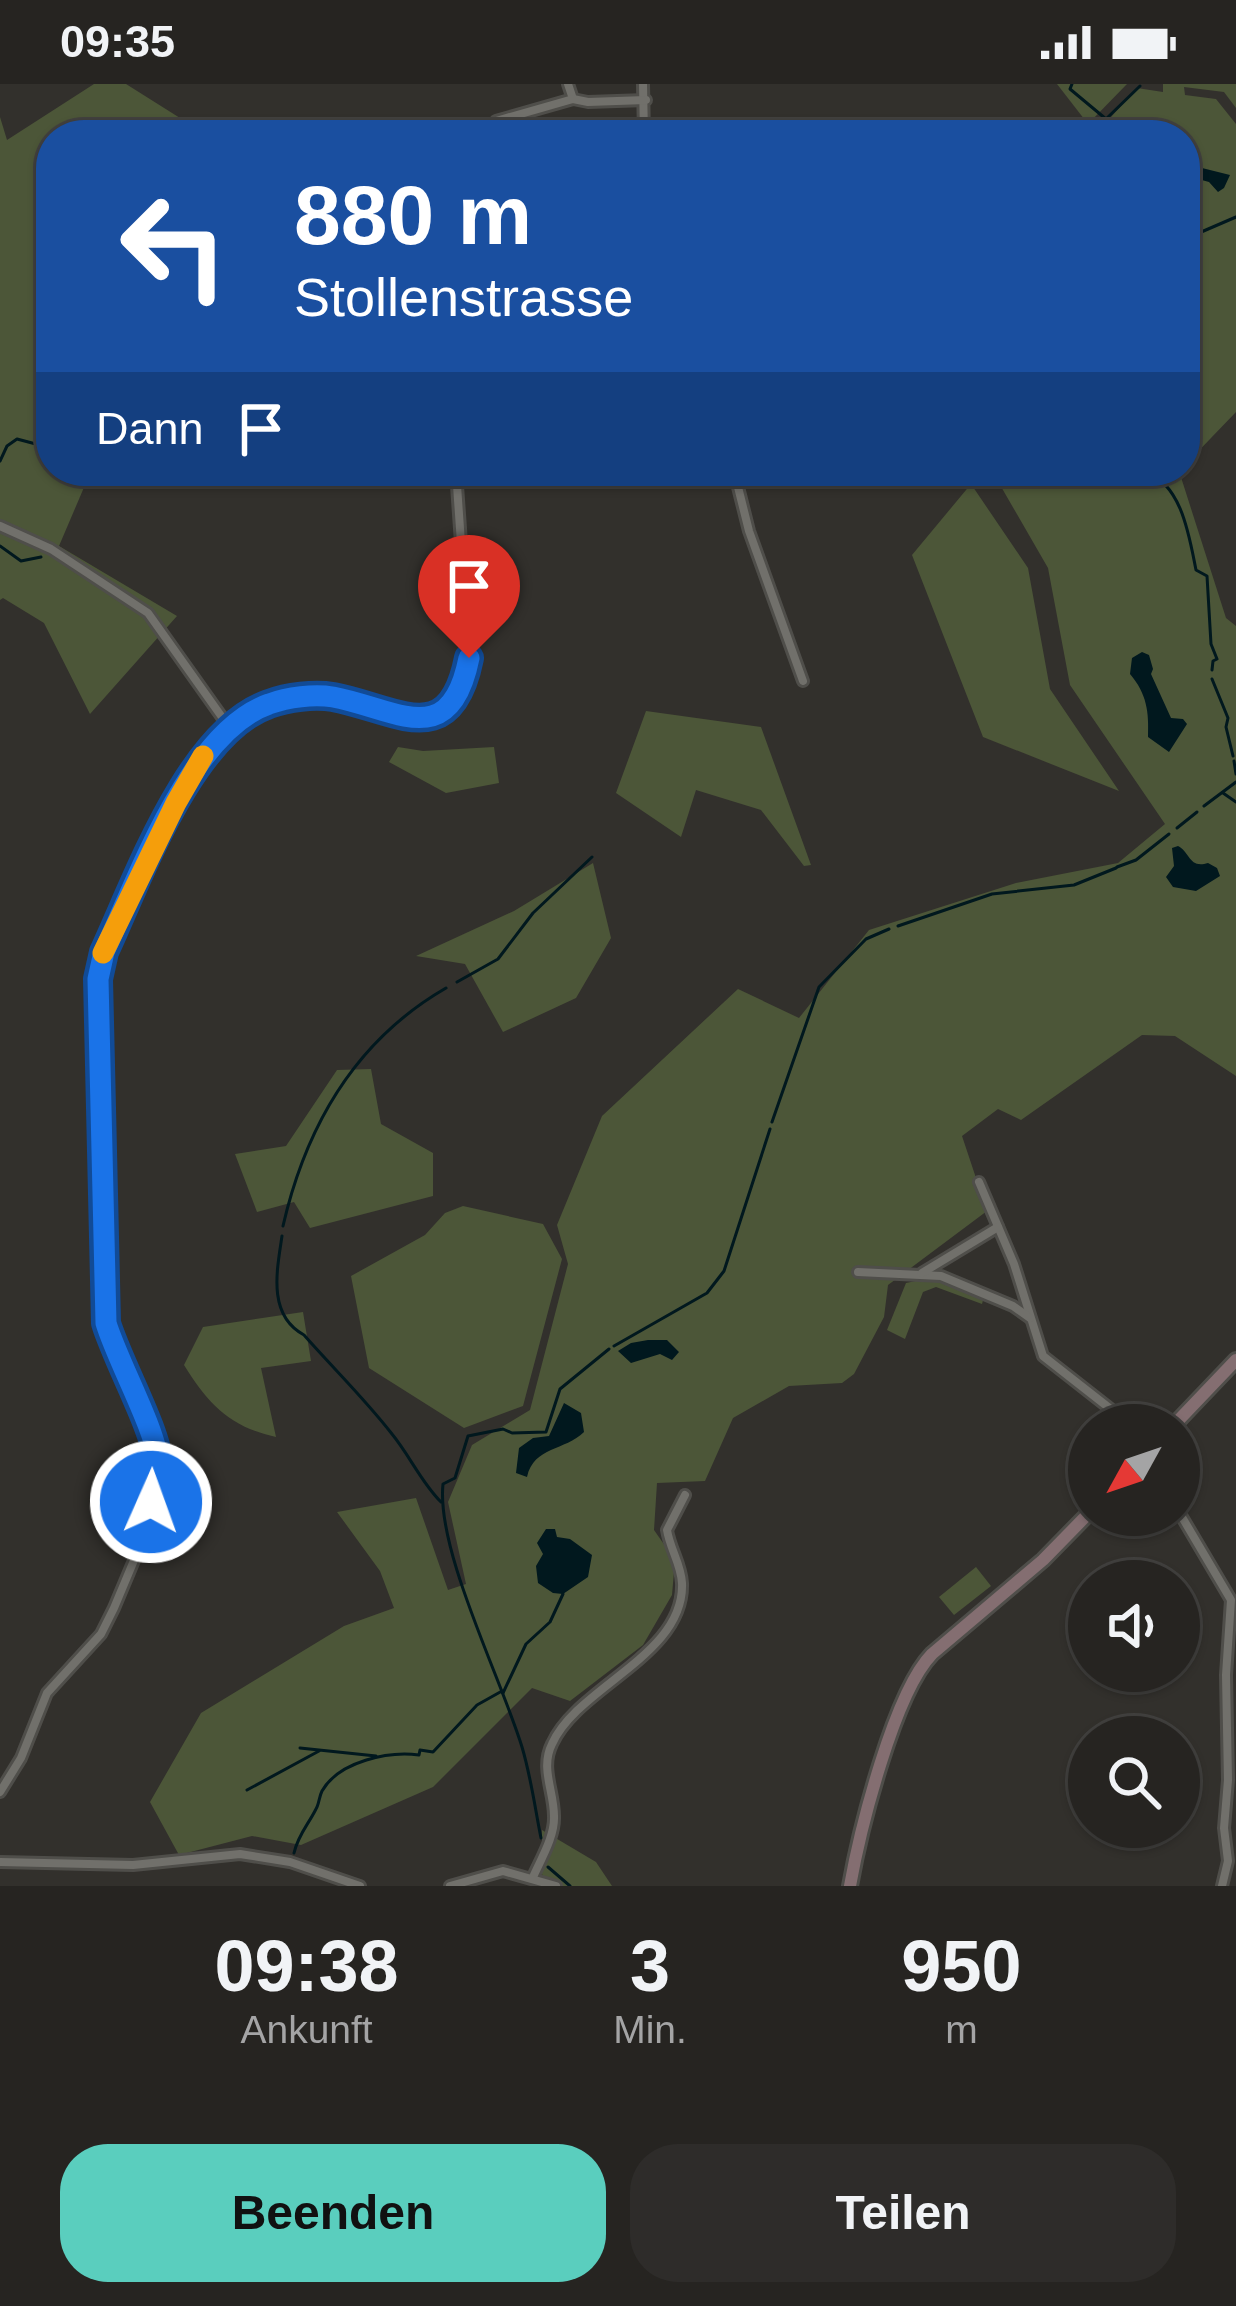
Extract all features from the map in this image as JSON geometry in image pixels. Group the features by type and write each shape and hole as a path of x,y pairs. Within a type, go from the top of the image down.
{"street":[{"path":"568,84 573,99"},
{"path":"643,84 645,120"},
{"path":"500,120 573,99 646,100"},
{"path":"0,1792 21,1758 47,1693 101,1634 114,1608 140,1543 158,1462 106,1323 99,964 197,762 229,727 270,704 304,697 332,697 404,718 428,719 450,706 463,688 469,658 457,486"},
{"path":"738,486 749,531 803,681"},
{"path":"0,526 50,550 137,604 156,622 229,727"},
{"path":"979,1181 1043,1355 1105,1404"},
{"path":"921,1274 998,1227"},
{"path":"858,1272 921,1274 959,1284 1013,1306 1031,1319"},
{"path":"1194,1404 1236,1360"},
{"path":"533,1877 555,1820 546,1772 550,1748 583,1704 631,1669 676,1614 682,1587 667,1530 685,1495"},
{"path":"850,1886 901,1703 916,1672 1068,1535"},
{"path":"1193,1536 1231,1600 1224,1828 1228,1861 1222,1886"},
{"path":"0,1862 133,1865 240,1854 290,1862 360,1886"},
{"path":"450,1886 498,1872 556,1886"}],"green space":[{"path":"94,84 126,84 183,120 38,120"},
{"path":"1057,84 1127,84 1092,120 1085,120"},
{"path":"1163,84 1236,84 1236,108 1224,92 1184,87 1185,95 1216,99 1236,124 1236,412 1200,449 1200,120 1108,120 1137,88 1163,92"},
{"path":"0,117 7,140 36,121 36,486 85,486 59,546 177,616 90,714 44,623 0,600"},
{"path":"972,486 1028,568 1050,689 1119,791 983,737 912,555"},
{"path":"1001,486 1184,486 1226,618 1236,626 1236,1076 1175,1036 1142,1035 1021,1120 998,1109 962,1136 987,1211 888,1285 884,1317 854,1374 842,1383 789,1386 733,1418 705,1481 657,1483 654,1530 675,1560 672,1595 643,1645 570,1701 532,1688 433,1787 301,1845 252,1836 179,1855 150,1802 201,1713 344,1626 394,1608 380,1571 337,1512 416,1498 448,1590 466,1584 448,1502 472,1445 530,1410 568,1264 557,1225 602,1116 738,989 799,1018 869,930 1016,883 1118,863 1165,824 1070,685 1048,568"},
{"path":"646,711 761,727 811,865 804,866 761,810 696,790 681,837 616,793"},
{"path":"398,747 423,751 494,747 499,783 446,793 389,762"},
{"path":"593,863 611,938 576,998 503,1032 465,964 416,956 514,911"},
{"path":"371,1069 381,1124 433,1153 433,1196 310,1228 294,1202 257,1212 235,1154 286,1146 337,1070"},
{"path":"463,1206 543,1224 562,1259 523,1406 464,1428 369,1368 351,1276 425,1235 445,1213"},
{"path":"940,1279 984,1297 982,1304 936,1287 923,1292 905,1339 887,1330 906,1283"},
{"path":"303,1312 311,1361 261,1368 276,1437 222,1412 184,1365 203,1327"},
{"path":"976,1567 991,1586 954,1615 939,1597"},
{"path":"542,1830 596,1862 612,1886 546,1886"}],"water":[{"path":"1200,166 1230,175 1218,192 1200,180"},
{"path":"1142,652 1149,655 1151,674 1171,718 1187,724 1169,752 1148,737 1146,704 1130,674 1132,658"},
{"path":"1178,846 1193,862 1217,868 1220,876 1196,891 1173,887 1166,877 1174,866 1172,848"},
{"path":"648,1340 667,1340 679,1352 672,1360 660,1354 631,1363 618,1351"},
{"path":"564,1403 581,1413 584,1432 543,1454 527,1477 516,1473 519,1448 533,1438 549,1436"},
{"path":"546,1529 555,1529 557,1537 570,1539 592,1555 588,1577 563,1594 538,1583 536,1566 543,1554 537,1543"}],"waterway":[{"path":"1072,84 1070,89 1106,120"},
{"path":"1107,118 1140,86"},
{"path":"1200,233 1236,217"},
{"path":"0,461 7,446 17,439 36,444"},
{"path":"1167,486 1187,527 1196,570 1207,576 1211,644 1217,659 1212,670"},
{"path":"0,546 21,561 41,557"},
{"path":"1212,679 1228,718 1233,756"},
{"path":"1234,761 1236,774"},
{"path":"1204,806 1236,782"},
{"path":"1223,793 1236,802"},
{"path":"1177,828 1197,812"},
{"path":"1117,867 1136,860 1169,834"},
{"path":"457,982 498,959 533,913 592,857"},
{"path":"898,926 992,894 1074,885 1116,868"},
{"path":"772,1122 819,987 866,939 889,929"},
{"path":"283,1226 306,1154 339,1089 386,1033 446,988"},
{"path":"614,1346 707,1293 724,1271 770,1129"},
{"path":"282,1236 277,1291 284,1316 382,1421 441,1502"},
{"path":"541,1838 522,1747 449,1543 443,1484 455,1478 468,1436 503,1429 546,1432 560,1389 609,1349"},
{"path":"503,1693 526,1644 550,1622 563,1594"},
{"path":"294,1853 322,1791 340,1772 380,1757 433,1752 477,1705 502,1691"},
{"path":"300,1748 376,1756"},
{"path":"247,1790 319,1751"},
{"path":"548,1867 570,1886"}],"slow traffic":[{"path":"103,953 203,756"}],"route":[{"path":"151,1502 158,1462 154,1445 106,1323 99,964 197,762 229,727 270,704 304,697 332,697 376,712 428,719 450,706 463,688 469,658"}]}
